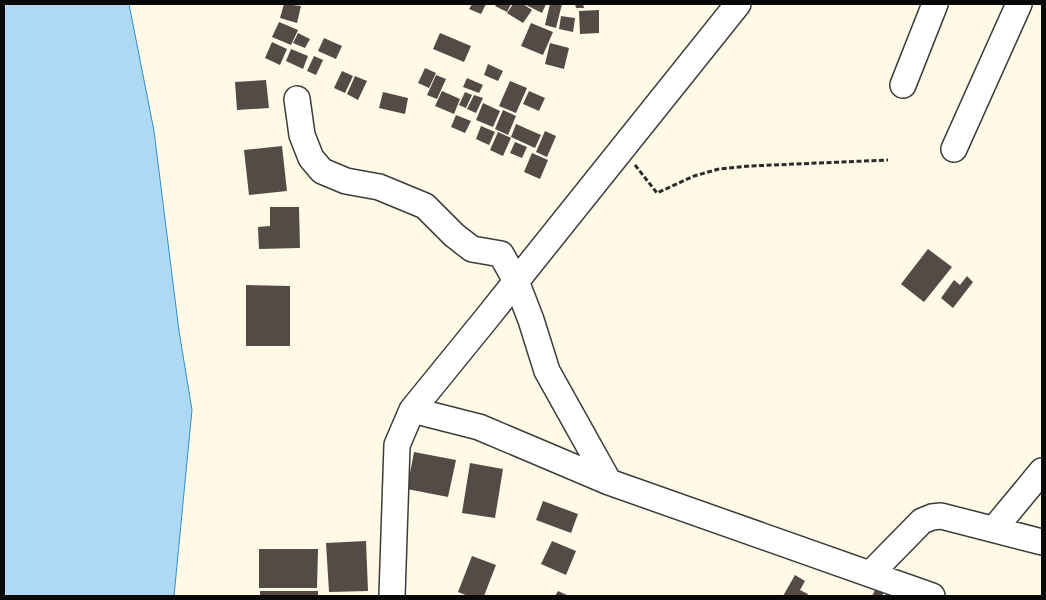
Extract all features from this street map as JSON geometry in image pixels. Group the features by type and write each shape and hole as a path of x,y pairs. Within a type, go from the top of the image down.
{"street":[{"path":"392,596 396,445 412,410 738,4"},
{"path":"903,84 935,4"},
{"path":"954,149 1019,4"},
{"path":"297,99 302,135 311,158 322,171 346,181 379,187 424,206 454,235 472,249 501,254 518,248 547,244"},
{"path":"501,254 516,282 531,320 547,371 609,482"},
{"path":"412,410 479,427 609,482 932,596"},
{"path":"994,529 1042,471"},
{"path":"870,574 922,521 932,517 941,516 1042,542"}],"path":[{"path":"623,148 657,193 694,176 719,169 888,160"}],"water":[{"path":"4,4 129,4 154,131 179,331 192,410 174,596 4,596"}],"building":[{"path":"284,4 301,6 297,23 280,18"},
{"path":"472,4 486,4 481,14 469,9"},
{"path":"497,4 511,4 507,12 495,6"},
{"path":"513,4 523,4 532,10 523,23 507,13"},
{"path":"524,4 546,4 542,13"},
{"path":"550,4 562,4 556,28 545,25"},
{"path":"575,4 583,4 584,8 576,8"},
{"path":"599,10 599,33 580,34 579,11"},
{"path":"561,16 575,18 573,32 559,29"},
{"path":"279,22 298,30 291,45 272,37"},
{"path":"531,23 553,32 543,55 521,46"},
{"path":"298,33 310,39 305,48 293,43"},
{"path":"440,33 471,46 464,62 433,49"},
{"path":"324,38 342,46 336,59 318,51"},
{"path":"272,42 287,49 280,65 265,58"},
{"path":"550,43 569,48 564,69 545,64"},
{"path":"291,49 308,56 303,69 286,61"},
{"path":"314,56 323,60 316,75 307,71"},
{"path":"488,64 503,71 498,81 484,75"},
{"path":"425,68 436,73 429,88 418,83"},
{"path":"342,71 353,76 345,93 334,88"},
{"path":"436,75 446,79 437,99 427,95"},
{"path":"355,76 367,81 358,100 347,94"},
{"path":"467,78 483,85 479,93 463,87"},
{"path":"266,80 269,108 237,110 235,82"},
{"path":"510,81 527,88 516,113 499,106"},
{"path":"442,91 460,99 454,114 435,106"},
{"path":"529,91 545,98 539,111 523,104"},
{"path":"383,92 408,98 405,114 379,108"},
{"path":"465,92 472,95 466,108 459,105"},
{"path":"474,95 483,98 476,113 467,109"},
{"path":"483,103 500,111 493,127 476,120"},
{"path":"503,110 516,116 508,135 495,129"},
{"path":"456,115 471,121 465,133 451,127"},
{"path":"516,124 541,135 535,148 511,137"},
{"path":"481,126 495,132 489,145 476,139"},
{"path":"545,131 556,136 547,157 536,152"},
{"path":"498,132 511,138 503,156 490,150"},
{"path":"515,142 527,147 522,158 510,153"},
{"path":"282,146 287,191 249,195 244,150"},
{"path":"532,153 548,160 540,179 524,172"},
{"path":"270,207 299,207 300,248 259,249 258,227 270,226"},
{"path":"928,249 952,267 924,302 901,284"},
{"path":"967,276 973,282 953,308 941,298 954,280 960,285"},
{"path":"246,285 290,286 290,346 246,346"},
{"path":"414,452 456,460 448,497 407,489"},
{"path":"470,463 503,469 495,518 462,513"},
{"path":"543,501 578,514 571,533 536,520"},
{"path":"366,541 368,591 329,592 326,543"},
{"path":"552,541 576,551 566,575 541,564"},
{"path":"259,549 318,549 317,588 259,588"},
{"path":"472,556 496,565 484,596 468,596 458,592"},
{"path":"795,575 805,581 800,590 808,594 807,596 783,596"},
{"path":"878,584 886,588 882,596 872,596"},
{"path":"260,591 318,591 318,596 260,596"},
{"path":"558,591 569,596 555,596"}]}
